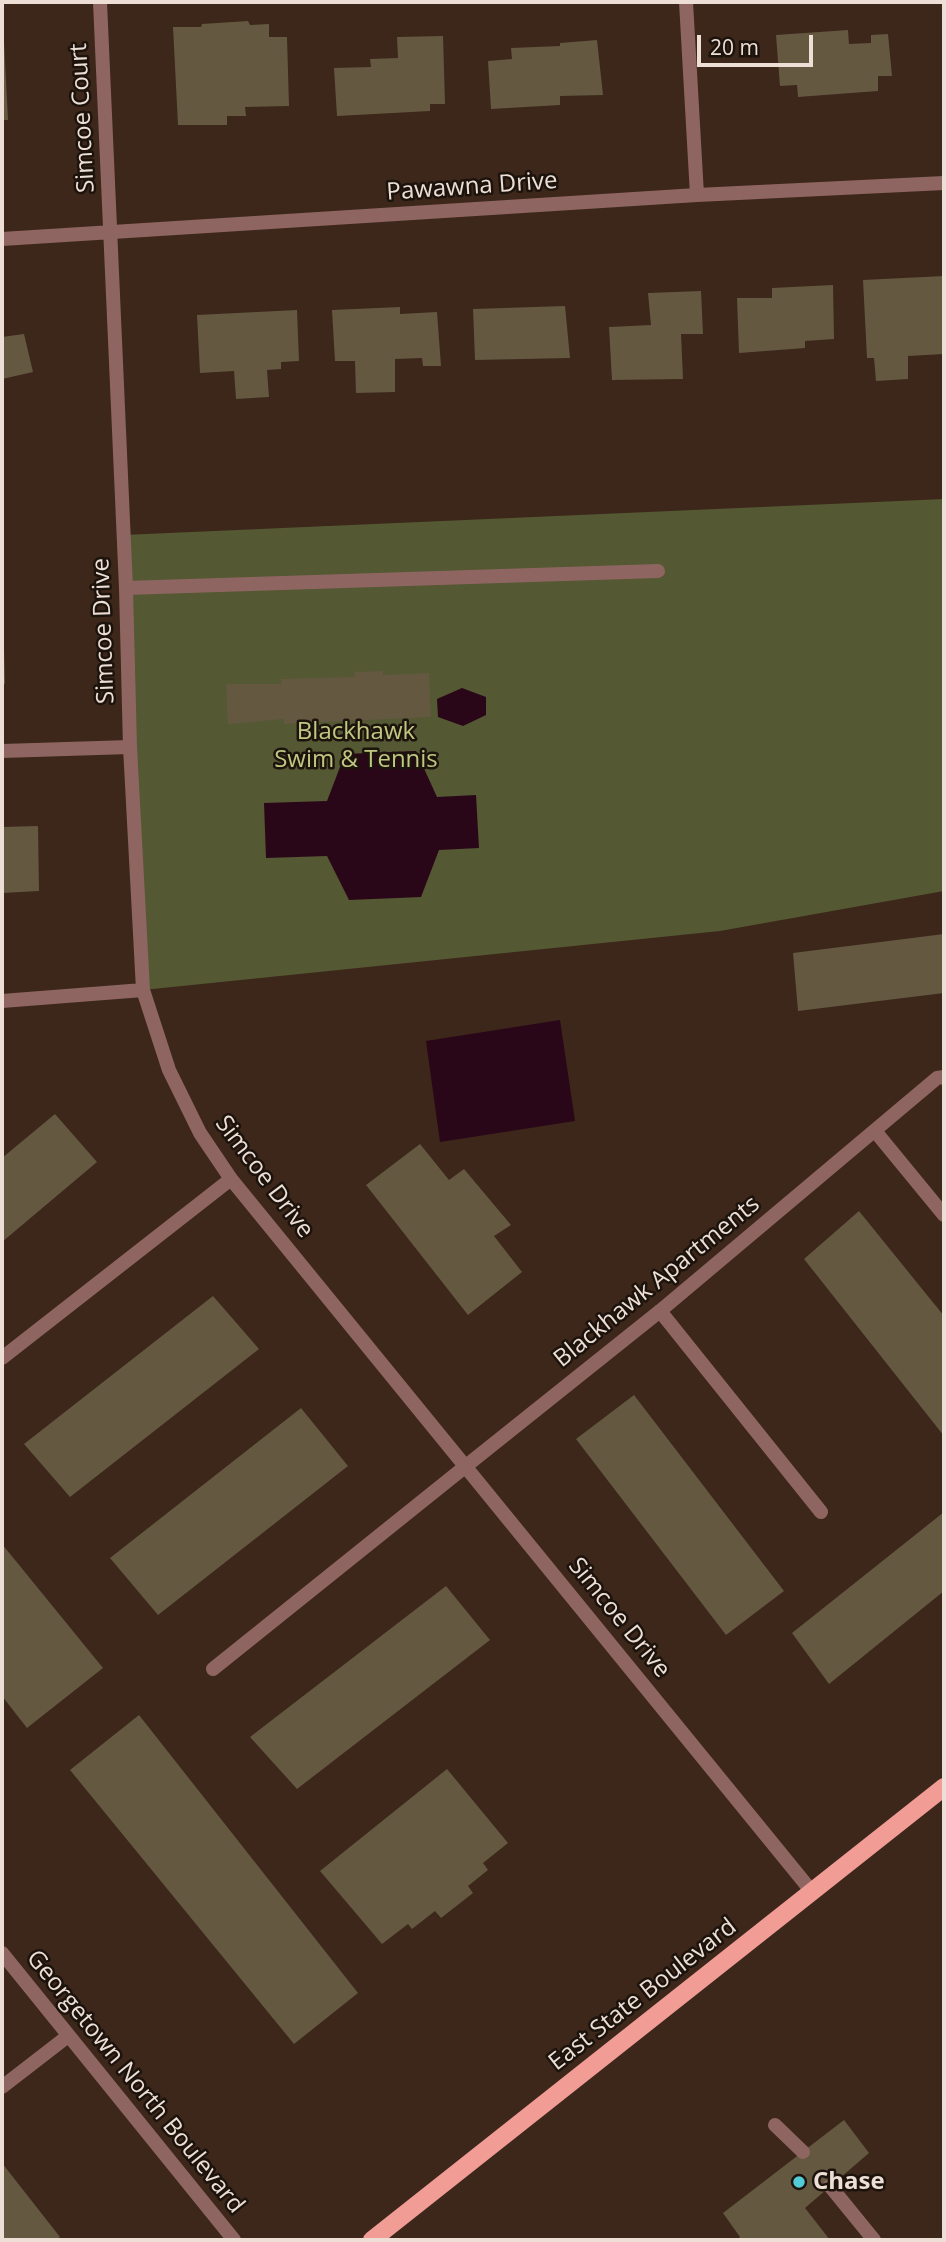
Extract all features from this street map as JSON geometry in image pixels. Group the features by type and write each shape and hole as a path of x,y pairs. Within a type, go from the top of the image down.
{"main road":[{"name":"East State Boulevard","path":"372,2240 944,1787"}],"street":[{"name":"Simcoe Court","path":"100,2 110,232"},
{"path":"686,2 697,195"},
{"name":"Pawawna Drive","path":"2,239 697,195 944,183"},
{"name":"Simcoe Drive","path":"110,232 126,588 130,747 144,990 169,1070 200,1133 231,1179 813,1893"},
{"path":"126,588 657,571"},
{"path":"2,751 130,747"},
{"path":"2,1001 144,990"},
{"name":"Blackhawk Apartments","path":"213,1669 660,1311 937,1078 944,1077"},
{"path":"875,1131 944,1216"},
{"path":"2,1358 231,1179"},
{"path":"660,1311 821,1512"},
{"name":"Georgetown North Boulevard","path":"2,1953 234,2240"},
{"path":"2,2087 68,2036"},
{"path":"775,2125 803,2152"},
{"path":"830,2186 874,2240"}],"green space":[{"name":"Blackhawk Swim & Tennis","path":"944,499 944,891 720,931 143,990 123,535"}],"shaded area":[{"path":"462,688 486,697 486,715 463,726 438,717 437,699"},
{"path":"416,751 437,797 476,795 479,848 439,850 421,897 349,900 327,856 266,858 264,803 327,801 345,754"},
{"path":"560,1020 575,1121 440,1142 426,1041"}],"building":[{"path":"248,21 250,25 269,24 269,37 287,37 289,106 245,107 246,116 227,116 227,125 178,125 173,27 201,27 202,24"},
{"path":"848,30 849,44 871,43 871,35 888,34 892,76 878,76 878,91 798,97 797,85 780,86 776,35"},
{"path":"443,36 445,104 430,104 430,111 337,116 334,68 371,67 370,59 398,58 397,37"},
{"path":"597,40 603,95 560,96 560,105 491,109 488,61 512,59 511,48 560,46 560,43"},
{"path":"4,41 8,120 2,120"},
{"path":"944,276 944,354 908,356 908,379 876,381 874,358 867,358 863,280"},
{"path":"833,285 834,339 805,341 805,348 739,353 737,298 772,298 772,288"},
{"path":"701,291 703,334 681,334 683,379 612,380 609,327 651,325 648,293"},
{"path":"565,306 570,358 475,360 473,309"},
{"path":"400,307 400,314 437,312 441,366 423,366 422,358 395,359 395,392 356,393 355,361 335,361 332,310"},
{"path":"297,310 299,361 281,362 281,369 267,370 269,397 236,399 234,371 200,373 197,315"},
{"path":"24,334 33,372 2,379 2,337"},
{"path":"2,647 5,684 2,685"},
{"path":"383,671 383,675 429,673 431,717 284,724 284,719 228,724 226,684 282,684 281,679 355,677 355,672"},
{"path":"38,826 39,891 2,893 2,827"},
{"path":"944,934 944,993 798,1011 793,953"},
{"path":"55,1114 97,1162 2,1242 2,1158"},
{"path":"420,1144 449,1180 464,1169 511,1225 494,1236 522,1272 468,1315 366,1185"},
{"path":"859,1211 944,1316 944,1436 804,1259"},
{"path":"213,1296 259,1349 70,1497 24,1444"},
{"path":"634,1395 784,1591 726,1635 576,1439"},
{"path":"301,1408 348,1466 158,1615 110,1558"},
{"path":"944,1512 944,1591 829,1684 792,1633"},
{"path":"2,1544 103,1668 27,1728 2,1696"},
{"path":"446,1586 490,1640 297,1789 250,1737"},
{"path":"139,1715 358,1993 294,2044 70,1770"},
{"path":"447,1769 508,1843 483,1863 488,1870 468,1886 473,1893 441,1918 435,1911 412,1929 408,1924 382,1944 320,1871"},
{"name":"Chase","path":"844,2120 869,2153 805,2208 830,2240 736,2240 740,2237 723,2213"},
{"path":"2,2163 60,2237 56,2240 2,2240"}],"place":[{"name":"Chase","path":"799,2182"}]}
